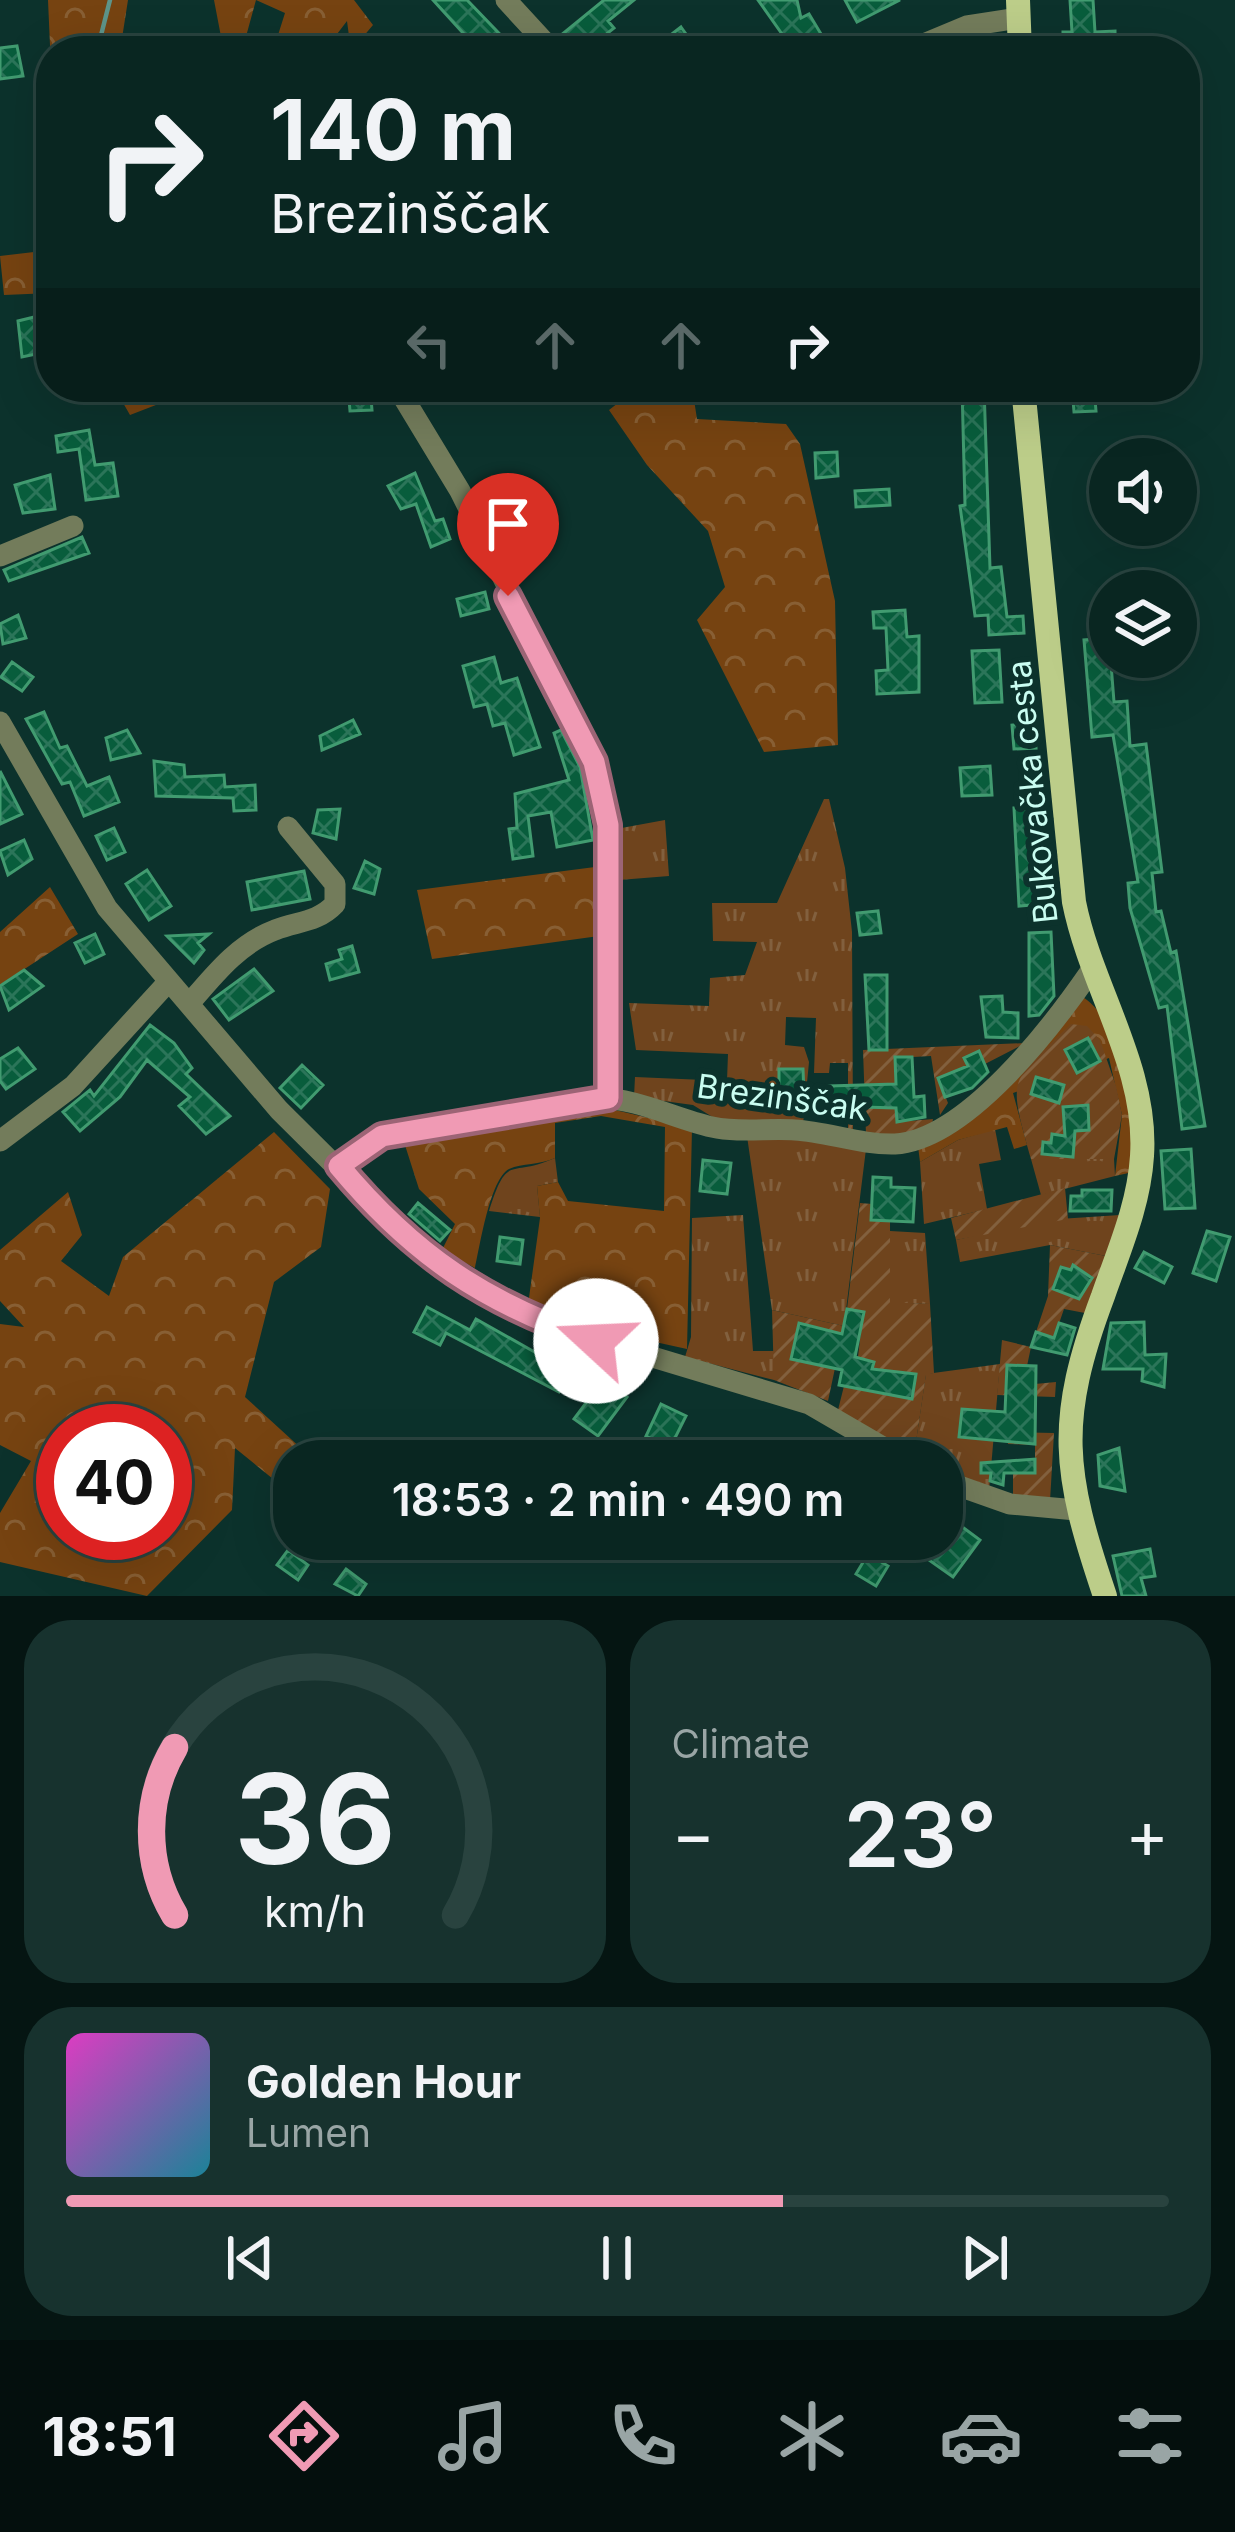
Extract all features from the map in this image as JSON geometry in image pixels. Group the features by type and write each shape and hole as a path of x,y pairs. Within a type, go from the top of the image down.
{"main road":[{"name":"Bukovačka cesta","path":"1024,402 1074,902 1090,972 1133,1074 1143,1153 1130,1223 1072,1390 1068,1429 1076,1510 1105,1596"}],"street":[{"path":"506,0 540,36"},
{"path":"943,36 1018,9"},
{"path":"406,402 460,491 594,762 608,825 608,1098"},
{"path":"0,556 73,526"},
{"path":"0,722 93,887 279,1110 430,1260 503,1304 596,1341 776,1391 838,1418 873,1440"},
{"path":"189,1004 248,944 325,915 334,904 335,884 288,827"},
{"name":"Brezinščak","path":"339,1166 382,1136 608,1098 723,1129 794,1130 871,1143 909,1142 958,1118 993,1086 1057,1020 1090,972"},
{"path":"0,1141 74,1086 169,981"},
{"path":"963,1487 1010,1504 1076,1510"}],"green space":[{"path":"48,0 128,0 122,36 50,36"},
{"path":"214,0 256,0 246,36 221,36"},
{"path":"256,0 354,0 373,25 364,36 349,36 347,21 336,36 278,36 285,13"},
{"path":"36,252 36,294 4,295 0,256"},
{"path":"123,402 164,402 130,415"},
{"path":"619,402 694,402 697,419 786,424 800,444 835,601 838,745 764,752 697,620 725,587 708,531 647,465 609,410"},
{"path":"824,799 829,799 845,868 852,932 853,1131 848,1131 848,1063 830,1063 829,1073 814,1073 816,1018 786,1017 785,1045 804,1047 809,1062 803,1124 719,1121 693,1105 634,1097 635,1077 727,1081 728,1054 636,1050 629,1003 709,1006 710,978 745,975 757,942 713,941 712,903 777,903"},
{"path":"665,820 669,876 619,880 619,978 613,977 616,829"},
{"path":"595,867 599,936 432,959 417,890"},
{"path":"50,887 78,934 0,985 0,932"},
{"path":"1081,996 1097,1010 1118,1051 1133,1172 1115,1176 1122,1115 1109,1058 1013,1093 1027,1145 1014,1149 1007,1127 958,1140 920,1162 918,1146"},
{"path":"1071,1024 1087,1026 1100,1040 1116,1086 1122,1115 1114,1159 1031,1159 1018,1110 1019,1082"},
{"path":"1026,1043 985,1064 979,1051 965,1057 968,1066 938,1078 948,1103 940,1115 931,1056 895,1058 896,1079 913,1079 914,1093 895,1094 897,1122 933,1119 932,1124 916,1134 866,1134 863,1050"},
{"path":"602,1107 692,1128 687,1349 637,1338 643,1321 579,1303 573,1322 528,1305 540,1218 537,1186 558,1182 568,1201 664,1211 665,1127 601,1116 555,1123 555,1158 502,1175 475,1268 442,1250 455,1224 419,1189 404,1142"},
{"path":"995,1129 1001,1160 979,1164 987,1209 924,1224 920,1162 958,1140"},
{"path":"274,1132 330,1189 321,1247 274,1282 245,1397 292,1440 273,1440 273,1479 235,1448 232,1510 192,1550 192,1404 36,1404 36,1560 183,1560 147,1596 0,1562 0,1513 31,1461 0,1445 0,1324 24,1327 0,1301 0,1250 68,1192 82,1235 61,1261 109,1296 123,1257"},
{"path":"789,1134 866,1149 844,1326 772,1310 747,1136"},
{"path":"555,1158 558,1182 537,1186 540,1217 489,1211 506,1173"},
{"path":"1031,1159 1114,1159 1115,1176 1041,1195"},
{"path":"1065,1188 1068,1219 956,1240 951,1218"},
{"path":"860,1203 872,1204 890,1220 890,1302 930,1304 934,1373 926,1375 916,1440 889,1440 838,1410 844,1386 866,1391 874,1362 858,1357 863,1312 847,1309"},
{"path":"743,1215 753,1351 776,1351 774,1380 685,1357 691,1337 692,1218"},
{"path":"1120,1215 1106,1256 1050,1245 960,1262 956,1240 1044,1220"},
{"path":"890,1231 925,1233 930,1304 890,1303"},
{"path":"1050,1245 1106,1256 1085,1313 1064,1309 1054,1338 1036,1332 1048,1296"},
{"path":"772,1310 844,1326 828,1401 774,1380"},
{"path":"1002,1340 1031,1347 1027,1366 1035,1384 1056,1382 1055,1397 997,1395"},
{"path":"1000,1364 989,1491 963,1480 963,1440 916,1440 926,1374"},
{"path":"1007,1432 1054,1433 1050,1501 1013,1496 1013,1473 1035,1472 1035,1445 1008,1444"}],"building":[{"path":"433,0 467,0 502,36 466,36"},
{"path":"604,0 634,0 608,21 614,28 604,36 560,36"},
{"path":"758,0 797,0 801,18 809,14 822,36 783,36"},
{"path":"845,0 900,0 857,22"},
{"path":"1070,0 1093,0 1095,32 1115,31 1115,36 1063,36 1063,32 1072,32"},
{"path":"17,46 23,76 0,79 0,48"},
{"path":"36,316 36,354 22,357 18,321"},
{"path":"349,402 371,402 372,410 350,411"},
{"path":"962,402 984,402 990,568 1001,567 1007,617 1023,616 1024,633 989,635 988,615 975,616 960,506 965,505"},
{"path":"1073,402 1095,402 1096,411 1074,412"},
{"path":"89,430 95,465 113,463 118,496 86,500 79,449 58,452 56,436"},
{"path":"837,452 838,476 816,478 815,453"},
{"path":"415,473 435,521 443,519 450,539 431,547 416,504 401,509 388,486"},
{"path":"50,475 55,509 23,513 15,485"},
{"path":"889,489 890,505 856,507 855,491"},
{"path":"82,537 89,553 9,581 4,570"},
{"path":"485,592 489,609 461,616 457,599"},
{"path":"905,610 907,637 919,636 919,692 877,694 876,671 888,670 886,628 874,628 873,612"},
{"path":"18,615 26,638 3,644 0,624"},
{"path":"1084,640 1089,640 1089,678 1112,678 1114,702 1127,701 1130,746 1146,744 1162,872 1152,873 1156,912 1161,911 1171,953 1176,951 1205,1126 1182,1129 1167,1006 1159,1008 1130,908 1128,883 1138,882 1113,735 1092,737"},
{"path":"999,650 1002,702 975,703 972,651"},
{"path":"494,657 501,683 517,678 540,747 514,755 505,723 493,726 487,704 474,707 463,666"},
{"path":"12,662 33,677 22,691 1,677"},
{"path":"44,712 60,748 67,746 87,786 109,777 119,802 84,816 70,782 62,784 26,719"},
{"path":"353,720 360,734 322,750 320,736"},
{"path":"1034,723 1036,748 1014,749 1012,725"},
{"path":"127,730 140,753 111,760 106,738"},
{"path":"561,730 580,767 593,840 557,847 551,812 528,816 533,856 513,859 509,829 517,828 515,794 569,780 554,733"},
{"path":"154,761 184,765 185,777 224,775 225,787 255,785 256,810 234,811 233,798 156,796"},
{"path":"990,766 992,795 962,796 960,768"},
{"path":"0,771 22,814 0,824"},
{"path":"1043,806 1042,904 1019,906 1014,808"},
{"path":"340,809 336,839 313,833 318,810"},
{"path":"114,828 125,852 107,860 96,836"},
{"path":"24,840 32,859 8,875 0,851"},
{"path":"365,861 380,869 374,894 354,888"},
{"path":"147,870 171,906 149,920 126,884"},
{"path":"304,871 310,899 252,910 247,882"},
{"path":"878,911 881,933 860,935 857,913"},
{"path":"1051,932 1054,996 1039,1015 1029,1016 1029,933"},
{"path":"95,934 104,954 85,963 75,943"},
{"path":"209,934 198,943 204,950 194,963 167,936"},
{"path":"352,946 359,972 330,980 326,964 342,959 339,950"},
{"path":"254,969 273,991 229,1020 213,999"},
{"path":"24,970 43,986 9,1010 0,986"},
{"path":"865,975 887,975 887,1050 869,1050"},
{"path":"1002,996 1003,1012 1018,1013 1018,1038 986,1037 981,997"},
{"path":"150,1025 174,1043 192,1068 186,1074 230,1116 206,1134 179,1106 190,1097 147,1060 120,1097 80,1131 63,1112 90,1090 94,1096"},
{"path":"1088,1038 1100,1061 1077,1073 1065,1050"},
{"path":"18,1048 35,1069 6,1089 0,1081 0,1059"},
{"path":"979,1051 988,1072 972,1088 945,1097 938,1078 968,1066 964,1058"},
{"path":"895,1057 912,1057 914,1097 924,1096 925,1117 897,1122 896,1108 828,1106 829,1086 896,1084"},
{"path":"302,1065 323,1085 301,1108 280,1088"},
{"path":"779,1069 803,1069 804,1095 779,1095"},
{"path":"1036,1077 1064,1085 1059,1103 1031,1094"},
{"path":"1088,1105 1089,1130 1075,1131 1073,1157 1042,1154 1043,1142 1051,1143 1052,1134 1065,1136 1063,1107"},
{"path":"1191,1149 1195,1208 1165,1209 1161,1151"},
{"path":"703,1160 731,1163 727,1194 700,1191"},
{"path":"873,1177 891,1178 891,1187 915,1188 913,1222 871,1220"},
{"path":"1082,1190 1112,1190 1111,1211 1070,1211 1071,1196 1082,1196"},
{"path":"418,1203 450,1230 440,1241 409,1214"},
{"path":"1207,1231 1230,1237 1216,1281 1193,1273"},
{"path":"500,1237 523,1240 520,1264 497,1261"},
{"path":"1144,1252 1172,1267 1164,1283 1135,1268"},
{"path":"1073,1265 1092,1278 1079,1299 1053,1289 1061,1267 1071,1270"},
{"path":"427,1307 470,1330 476,1319 570,1372 559,1392 446,1333 440,1345 414,1332"},
{"path":"847,1309 864,1312 855,1357 874,1362 872,1369 916,1374 912,1399 839,1385 842,1370 791,1359 799,1323 842,1334"},
{"path":"1144,1322 1145,1355 1166,1354 1164,1387 1142,1381 1143,1369 1103,1369 1111,1323"},
{"path":"1059,1323 1075,1328 1067,1355 1031,1347 1036,1332 1054,1338"},
{"path":"1007,1365 1036,1366 1035,1444 959,1437 962,1409 1005,1412"},
{"path":"603,1380 627,1397 598,1436 574,1419"},
{"path":"661,1404 686,1416 674,1440 646,1436"},
{"path":"1119,1448 1125,1491 1100,1486 1098,1455"},
{"path":"1035,1459 1035,1473 1004,1473 1003,1485 990,1481 991,1473 981,1473 981,1463"},
{"path":"963,1527 980,1540 953,1577 929,1560 963,1560"},
{"path":"1150,1549 1155,1576 1141,1578 1146,1596 1122,1596 1113,1556"},
{"path":"281,1560 301,1560 308,1565 298,1580 277,1565"},
{"path":"864,1560 888,1566 876,1586 856,1574"},
{"path":"346,1569 366,1584 358,1596 335,1584"}],"waterway":[{"path":"101,36 110,0"}],"route":[{"path":"508,596 582,735 600,784 608,825 608,1098 412,1128 368,1142 339,1166 430,1260 503,1304 596,1341"}]}
